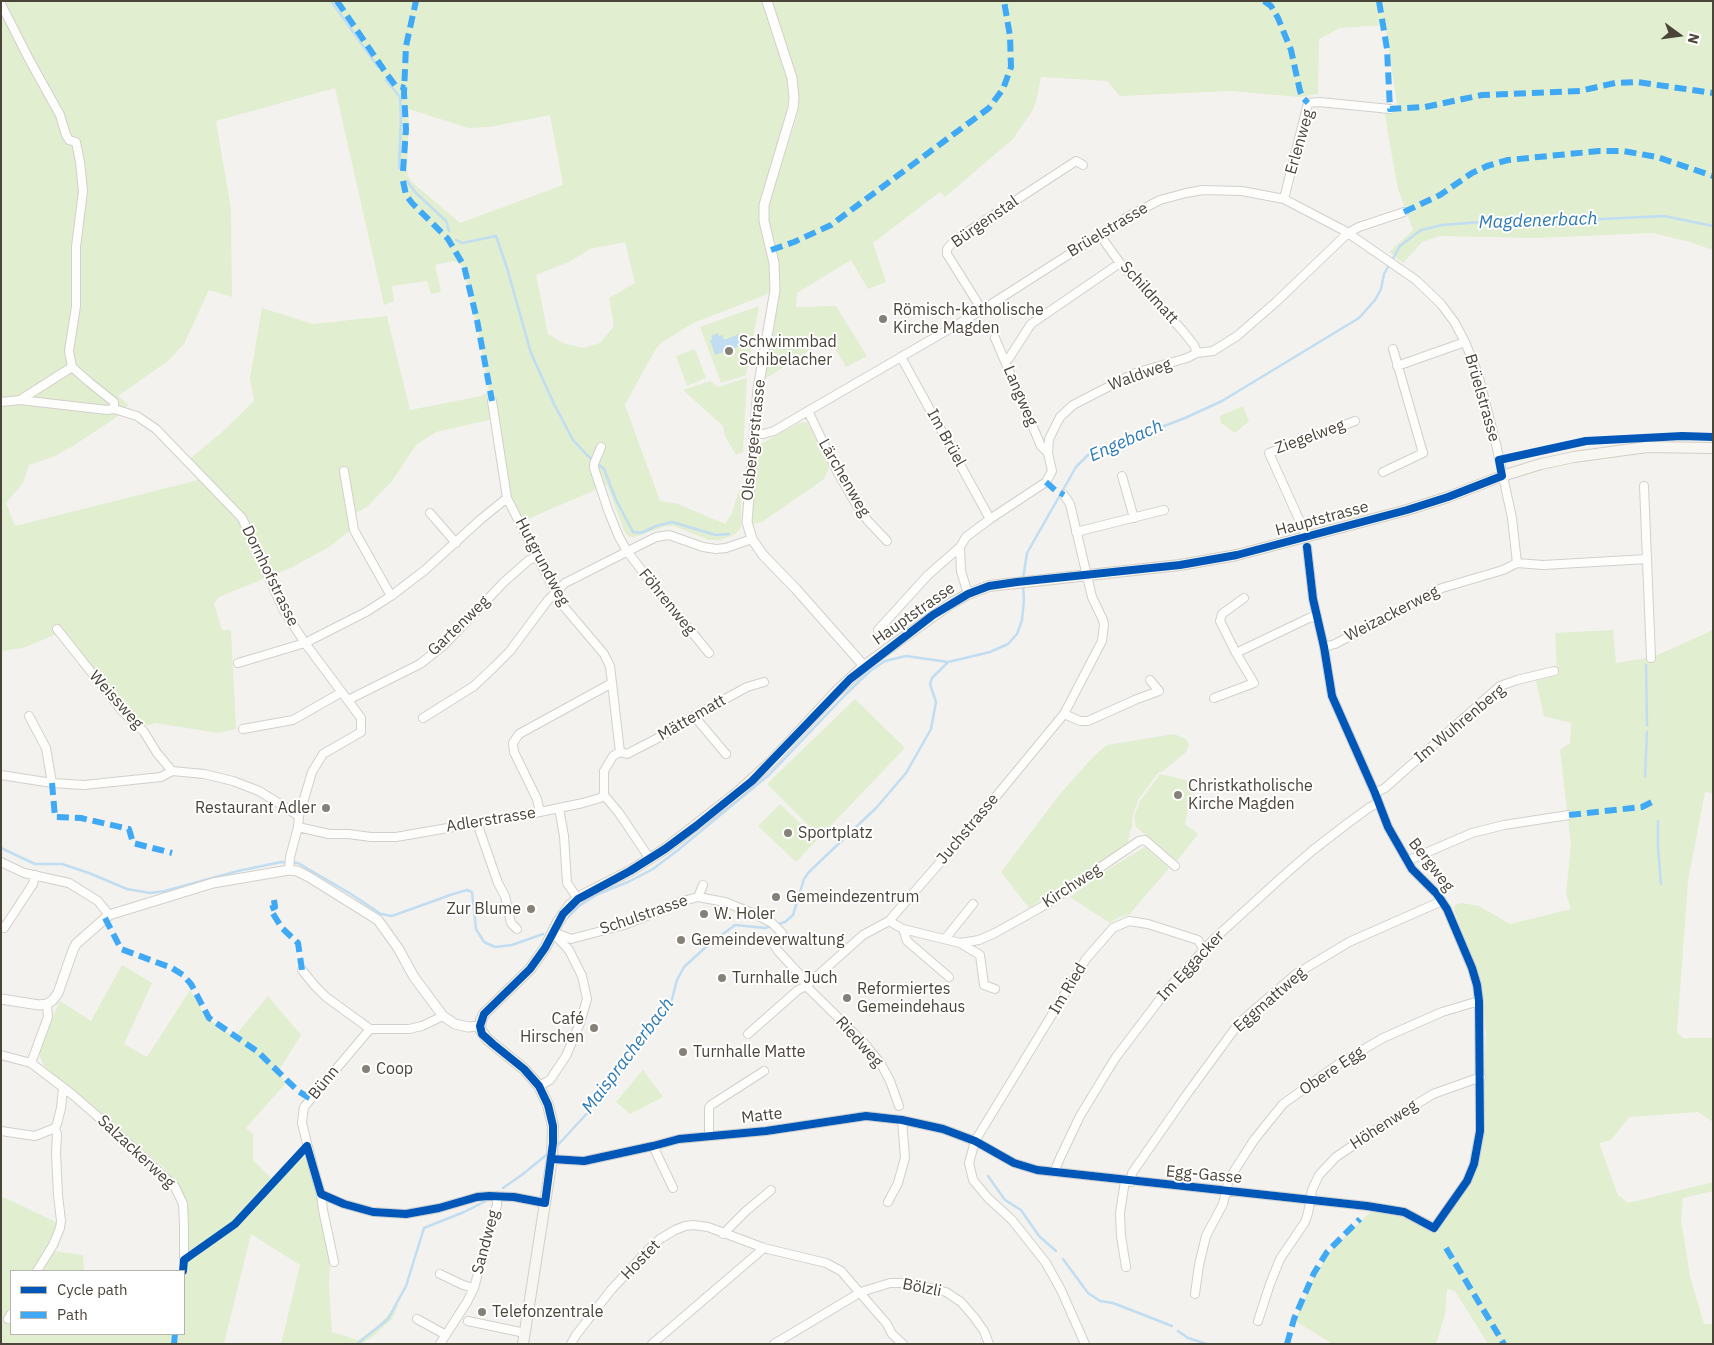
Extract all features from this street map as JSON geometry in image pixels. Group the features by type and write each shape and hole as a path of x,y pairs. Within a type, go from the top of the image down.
{"main road":[{"name":"Hauptstrasse","path":"480,1026 484,1014 534,964 563,914 578,899 630,872 696,826 752,781 836,692 864,666 933,615 968,594 989,586 1217,560 1307,542 1440,500 1502,476 1541,464 1574,457 1647,447 1713,448"},
{"path":"480,1026 482,1034 524,1069 539,1086 550,1111 553,1126 554,1143 552,1158 523,1344"}],"street":[{"name":"Olsbergerstrasse","path":"767,1 792,78 794,98 793,108 764,205 764,221 774,263 775,290 758,389 747,517 748,530 763,555 796,589 864,666"},
{"path":"1,4 60,115 66,135 69,140 76,142 83,190 76,247 76,306 69,351 72,367 114,402 114,409"},
{"name":"Erlenweg","path":"1284,199 1308,103 1319,102 1390,109"},
{"name":"Bürgenstal","path":"982,310 947,254 947,249 955,240 1076,162 1083,164"},
{"name":"Brüelstrasse","path":"754,433 763,434 774,430 808,411 982,310 1128,216 1160,200 1203,190 1242,191 1284,199 1348,233 1399,267 1429,290 1455,323 1478,374 1502,476"},
{"name":"Waldweg","path":"878,630 928,575 960,547 966,537 1046,482 1052,471 1048,453 1049,439 1055,425 1073,405 1135,373 1187,358 1197,353 1213,350 1237,336 1276,302 1348,233 1359,227 1404,212"},
{"name":"Schildmatt","path":"1099,234 1120,262 1182,330 1194,345 1197,353"},
{"path":"1005,361 1009,358 1031,324 1120,262"},
{"name":"Langweg","path":"995,338 1041,446 1048,453"},
{"path":"1398,366 1465,342"},
{"path":"1384,472 1423,453 1393,349"},
{"name":"Im Brüel","path":"902,356 990,519"},
{"path":"20,400 72,367"},
{"name":"Dornhofstrasse","path":"1,402 20,400 107,410 114,409 137,416 156,430 242,518 284,611 304,643 361,718 361,732 323,754 312,772 299,816 289,868"},
{"name":"Hutgrundweg","path":"492,401 507,498 560,602 604,654 610,666 620,752"},
{"name":"Lärchenweg","path":"808,411 838,473 856,504 887,541"},
{"name":"Ziegelweg","path":"1307,542 1269,452 1355,421"},
{"name":"Föhrenweg","path":"601,447 594,468 608,510 627,551 708,653"},
{"path":"344,471 354,530 391,596"},
{"path":"1122,476 1134,518"},
{"path":"1502,476 1512,518 1517,563"},
{"path":"1644,486 1651,658"},
{"name":"Juchstrasse","path":"748,1034 863,935 889,921 970,828 1064,714 1102,642 1104,620 1092,597 1070,504 1064,495"},
{"path":"238,663 304,643 366,612 391,596 507,498"},
{"path":"1076,532 1164,510"},
{"path":"430,513 456,543"},
{"path":"423,718 474,686 494,668 510,651 548,600 565,583 656,537 670,535 703,547 716,549 726,548 752,539"},
{"name":"Bergweg","path":"1307,542 1317,616 1332,696 1388,827 1412,869 1437,894 1447,909 1472,968 1479,1001 1480,1131 1474,1164 1467,1181 1434,1228"},
{"path":"960,547 962,572 968,594"},
{"name":"Gartenweg","path":"348,700 396,677 426,659 444,645 504,582 529,560 537,557"},
{"name":"Weizackerweg","path":"1324,647 1335,644 1434,592 1503,570 1517,563 1543,565 1647,559"},
{"path":"1214,698 1254,683 1236,653 1220,618 1222,614 1244,598"},
{"path":"1236,653 1309,618 1317,616"},
{"name":"Weissweg","path":"57,629 122,711 144,732 156,753 172,771"},
{"name":"Im Wuhrenberg","path":"1375,793 1385,788 1500,686 1554,671"},
{"path":"1064,714 1080,721 1088,721 1137,698 1159,691 1150,680"},
{"name":"Mättematt","path":"620,752 627,754 747,687 764,682"},
{"path":"540,812 537,799 514,752 514,743 519,734 612,683"},
{"path":"243,729 293,720 342,692"},
{"path":"29,716 46,748 52,784"},
{"path":"694,716 726,754"},
{"path":"620,752 613,756 604,771 604,795 619,813 650,859"},
{"path":"1,775 52,784 84,785 161,777 172,771 204,774 233,781 259,791 299,816"},
{"name":"Adlerstrasse","path":"298,828 328,834 396,837 560,808 600,798 604,795"},
{"name":"Im Eggacker","path":"1054,1172 1080,1116 1116,1056 1167,990 1214,939 1313,850 1378,803"},
{"path":"560,808 567,883 578,899"},
{"path":"1407,860 1472,833 1504,825 1569,815"},
{"path":"476,823 498,883 505,896 511,923 517,929"},
{"name":"Kirchweg","path":"960,943 979,940 995,933 1044,904 1140,841 1145,840 1175,866"},
{"path":"1,862 24,872 69,883 98,901 109,916"},
{"path":"1,999 39,1005 47,1004 53,1000 58,993 76,944 109,916 213,883 289,868 309,877 378,920 398,948 414,977 443,1016 455,1024 468,1027 480,1026"},
{"path":"4,928 32,884 35,875"},
{"path":"698,897 703,885"},
{"name":"Schulstrasse","path":"553,932 571,939 624,926 683,900 698,897 725,902 772,923 782,933 774,945 802,977 806,986"},
{"name":"Eggmattweg","path":"1126,1267 1121,1236 1120,1213 1128,1181 1187,1094 1239,1023 1296,974 1349,942 1442,901"},
{"path":"945,939 973,904"},
{"name":"Kirchweg","path":"889,921 903,930 960,943 980,955 984,985 995,989"},
{"name":"Im Ried","path":"1085,1344 1061,1290 1046,1263 1012,1220 988,1198 973,1180 969,1163 975,1140 1086,959 1113,928 1129,921 1148,924 1198,940 1204,950"},
{"name":"Kirchweg","path":"903,930 907,942 949,977"},
{"path":"539,1086 550,1080 559,1067 580,1023 586,999 582,976 569,950 553,932"},
{"path":"302,970 326,997 370,1029 409,1029 422,1026 443,1016"},
{"name":"Riedweg","path":"806,986 874,1055 890,1081 899,1106"},
{"name":"Obere Egg","path":"1195,1294 1206,1236 1223,1204 1229,1179 1254,1140 1283,1104 1337,1066 1383,1038 1442,1012 1479,1001"},
{"path":"1,1055 31,1063 48,1017 47,1004"},
{"name":"Bünn","path":"334,1262 321,1194 302,1123 304,1107 370,1029"},
{"name":"Salzackerweg","path":"31,1063 129,1144 175,1187 183,1204 184,1260"},
{"path":"709,1136 709,1108 711,1105 764,1071"},
{"name":"Höhenweg","path":"1258,1322 1280,1259 1305,1222 1312,1190 1319,1174 1336,1157 1433,1094 1481,1077"},
{"path":"38,1270 53,1245 60,1228 56,1153 57,1134 55,1128 61,1108 63,1088"},
{"name":"Matte","path":"552,1158 584,1161 679,1139 766,1131 866,1116 902,1120 943,1129 975,1140"},
{"path":"888,1202 898,1183 905,1158 902,1120"},
{"path":"1,1131 34,1136 55,1128"},
{"name":"Egg-Gasse","path":"975,1140 1014,1164 1037,1170 1227,1190 1404,1212 1434,1228"},
{"path":"653,1146 673,1188"},
{"path":"723,1234 771,1190"},
{"path":"321,1194 344,1204 373,1212 406,1214 476,1198 494,1196 514,1197 545,1203"},
{"name":"Sandweg","path":"440,1344 474,1288 497,1206 494,1196"},
{"name":"Hostet","path":"571,1344 612,1290 660,1238 685,1226 693,1225 708,1227 764,1248 826,1263 842,1270 887,1324 892,1334 903,1344"},
{"path":"652,1344 764,1248"},
{"name":"Sandweg","path":"440,1274 474,1288"},
{"name":"Bölzli","path":"774,1344 861,1292 890,1283 911,1283 946,1292 961,1302 974,1317 984,1331 989,1344"},
{"path":"417,1319 446,1334"},
{"path":"468,1321 525,1333"}],"green space":[{"path":"1,1 763,1 782,58 789,88 787,112 759,208 770,272 770,292 693,323 661,343 655,350 625,405 660,501 678,504 725,524 732,513 739,490 741,494 741,527 736,534 721,540 709,540 674,526 665,526 635,537 629,537 625,533 607,485 523,521 510,494 498,418 436,432 416,445 392,481 367,507 350,516 352,529 329,547 293,567 219,597 214,604 222,630 231,630 236,729 217,733 156,723 144,726 135,719 83,657 70,653 57,634 23,648 1,651","holes":["335,88 384,305 394,301 392,286 427,281 431,294 441,292 435,265 453,261 457,262 463,267 478,330 489,392 481,396 410,410 387,316 313,324 262,308 250,378 254,401 221,433 184,464 198,480 15,526 6,503 23,483 29,465 55,456 73,446 114,419 129,405 118,396 168,361 184,344 209,290 232,297 231,209 216,121","409,109 468,128 489,127 550,115 563,185 460,223 413,183 408,176","625,242 635,283 609,298 614,326 600,343 583,348 563,343 548,334 536,275 571,261 590,249"]},
{"path":"771,1 1713,1 1713,250 1653,233 1536,238 1440,236 1422,242 1403,263 1389,252 1413,230 1398,189 1385,113 1397,104 1385,25 1340,28 1319,39 1318,94 1300,97 1230,91 1120,96 1107,81 1041,77 1033,110 1012,140 945,197 940,192 873,243 886,282 868,289 851,260 797,293 796,307 836,306 867,356 846,367 829,338 762,381 780,278 769,230 768,214 770,201 796,119 799,103 794,70"},
{"name":"Schwimmbad Schibelacher","path":"759,306 746,375 721,383 700,327"},
{"path":"695,349 706,378 687,386 676,356"},
{"path":"747,378 743,452 736,455 725,436 723,426 683,390 710,381 718,387"},
{"path":"1243,406 1249,421 1235,433 1221,423 1220,416"},
{"path":"807,422 830,466 824,479 762,522 752,524 757,446 799,423"},
{"path":"1613,630 1616,663 1653,657 1713,630 1713,793 1705,792 1688,881 1677,1032 1683,1038 1713,1038 1713,1122 1698,1112 1629,1117 1611,1140 1599,1143 1618,1195 1628,1203 1713,1182 1713,1191 1683,1198 1681,1219 1690,1276 1704,1324 1713,1324 1713,1344 1488,1344 1455,1291 1447,1289 1445,1315 1436,1344 1333,1344 1295,1321 1313,1279 1330,1252 1373,1209 1401,1214 1430,1230 1471,1180 1482,1131 1486,1032 1477,969 1454,910 1455,905 1461,903 1479,906 1510,924 1571,909 1566,894 1571,845 1560,750 1570,743 1571,723 1544,716 1536,681 1557,675 1555,633"},
{"path":"855,699 905,748 820,837 767,784"},
{"path":"1174,734 1186,739 1189,745 1186,752 1158,773 1138,800 1133,815 1128,845 1029,908 1001,872 1060,794 1093,757 1107,745"},
{"path":"1160,774 1190,781 1193,786 1185,824 1198,834 1177,861 1136,827 1134,817 1140,801"},
{"name":"Sportplatz","path":"780,804 817,840 796,862 758,826"},
{"path":"1145,847 1169,868 1129,915 1119,917 1110,923 1070,897 1110,868"},
{"path":"122,965 152,983 124,1044 147,1057 190,990 206,1017 234,1037 268,996 301,1035 278,1072 286,1083 246,1128 253,1134 253,1160 272,1179 280,1179 307,1153 330,1258 329,1286 332,1332 358,1340 376,1328 399,1304 392,1319 361,1344 281,1344 300,1265 251,1234 224,1344 1,1344 1,1196 58,1223 45,1250 83,1255 84,1270 10,1270 10,1335 185,1335 187,1252 177,1184 163,1167 44,1066 39,1054 60,1001 91,1021"},
{"path":"643,1070 663,1097 630,1114 616,1102"}],"water":[{"path":"718,333 719,336 722,335 724,340 743,333 746,344 715,355 710,340 713,339 711,336"}],"waterway":[{"path":"331,1 378,67"},
{"path":"386,80 400,97 399,168"},
{"path":"407,181 416,193 446,221 449,231"},
{"name":"Engebach","path":"1023,579 1027,553 1076,467 1088,455 1185,418 1222,401 1359,318 1375,300 1381,289 1384,274 1400,246 1421,230 1442,225 1481,222 1521,223 1664,216 1713,226"},
{"path":"456,240 462,243 496,236 531,353 554,404 573,440 604,469 616,500 633,532 641,533 656,526 672,522 716,535 729,534"},
{"path":"567,918 579,906 598,894 653,869 678,850 770,774 846,694 870,671 885,661 906,656 948,662 990,652 1008,644 1017,634 1022,620 1023,584"},
{"name":"Maispracherbach","path":"556,1147 592,1108 671,1003 677,980 684,967 708,945 735,925 765,928 785,922 793,915 804,879 809,872 877,807 906,773 931,729 936,702 930,684 932,678 948,662"},
{"path":"1646,665 1647,725"},
{"path":"1645,776 1647,732"},
{"path":"1658,821 1661,884"},
{"path":"1,848 35,864 62,864 127,889 150,893 165,891 238,871 281,862 298,863 381,914 392,916 467,890 472,892 476,929 484,942 495,947 512,945 543,934"},
{"name":"Maispracherbach","path":"503,1188 550,1152"},
{"path":"988,1176 1005,1200 1021,1210 1039,1236 1056,1251"},
{"name":"Maispracherbach","path":"357,1344 388,1319 406,1286 424,1228 486,1201"},
{"path":"1063,1259 1088,1293 1100,1301 1113,1303 1172,1326"},
{"path":"1178,1331 1188,1338 1207,1344"}],"marked path":[{"path":"337,1 395,85 405,88"},
{"path":"403,171 406,129 404,93 406,46 416,1"},
{"path":"771,250 831,225 989,108 1003,89 1011,67 1010,36 1004,1"},
{"path":"1264,1 1271,6 1278,18 1291,50 1300,91 1308,103"},
{"path":"1379,1 1387,49 1390,109 1425,107 1482,95 1580,91 1615,83 1637,82 1713,93"},
{"path":"1404,212 1440,195 1472,173 1508,160 1599,151 1623,151 1657,157 1713,176"},
{"path":"403,181 406,195 448,239 464,266 477,320 492,401"},
{"path":"1046,482 1064,495"},
{"path":"52,783 55,817 81,818 129,829 133,843 172,853"},
{"path":"1569,815 1642,807 1652,802"},
{"path":"274,900 275,907 270,909 282,928 298,943 302,970"},
{"path":"105,918 121,949 172,968 183,975 191,984 209,1018 258,1052 298,1091 311,1099"},
{"path":"1287,1344 1294,1319 1314,1273 1327,1252 1360,1219"},
{"path":"1446,1248 1504,1344"},
{"path":"174,1344 175,1335"}],"cycle path":[{"path":"183,1270 184,1260 235,1224 307,1146 321,1194 344,1204 373,1212 406,1214 439,1208 477,1197 489,1196 514,1197 545,1203 553,1143 553,1126 548,1105 539,1086 524,1069 482,1034 480,1026 484,1014 530,969 545,948 563,914 578,899 630,871 665,849 696,826 752,781 850,679 933,615 968,594 989,586 1180,565 1237,555 1407,510 1448,497 1502,476 1499,460 1586,441 1682,436 1713,437"},
{"path":"552,1159 584,1161 679,1139 766,1131 866,1116 902,1120 943,1129 975,1141 1014,1163 1037,1170 1367,1206 1404,1212 1434,1228 1467,1181 1474,1164 1480,1131 1479,1001 1477,985 1472,968 1447,909 1437,894 1412,869 1388,827 1332,696 1324,647 1313,599 1307,547"}],"place":[{"name":"Römisch-katholische Kirche Magden","path":"883,319"},
{"name":"Schwimmbad Schibelacher","path":"729,351"},
{"name":"Christkatholische Kirche Magden","path":"1178,795"},
{"name":"Restaurant Adler","path":"326,808"},
{"name":"Sportplatz","path":"788,833"},
{"name":"Gemeindezentrum","path":"776,897"},
{"name":"Zur Blume","path":"531,909"},
{"name":"W. Holer","path":"704,914"},
{"name":"Gemeindeverwaltung","path":"681,940"},
{"name":"Turnhalle Juch","path":"722,978"},
{"name":"Reformiertes Gemeindehaus","path":"847,998"},
{"name":"Café Hirschen","path":"594,1028"},
{"name":"Turnhalle Matte","path":"683,1052"},
{"name":"Coop","path":"366,1069"},
{"name":"Telefonzentrale","path":"482,1312"}],"water label":[{"name":"Magdenerbach","path":"1538,221"}]}
